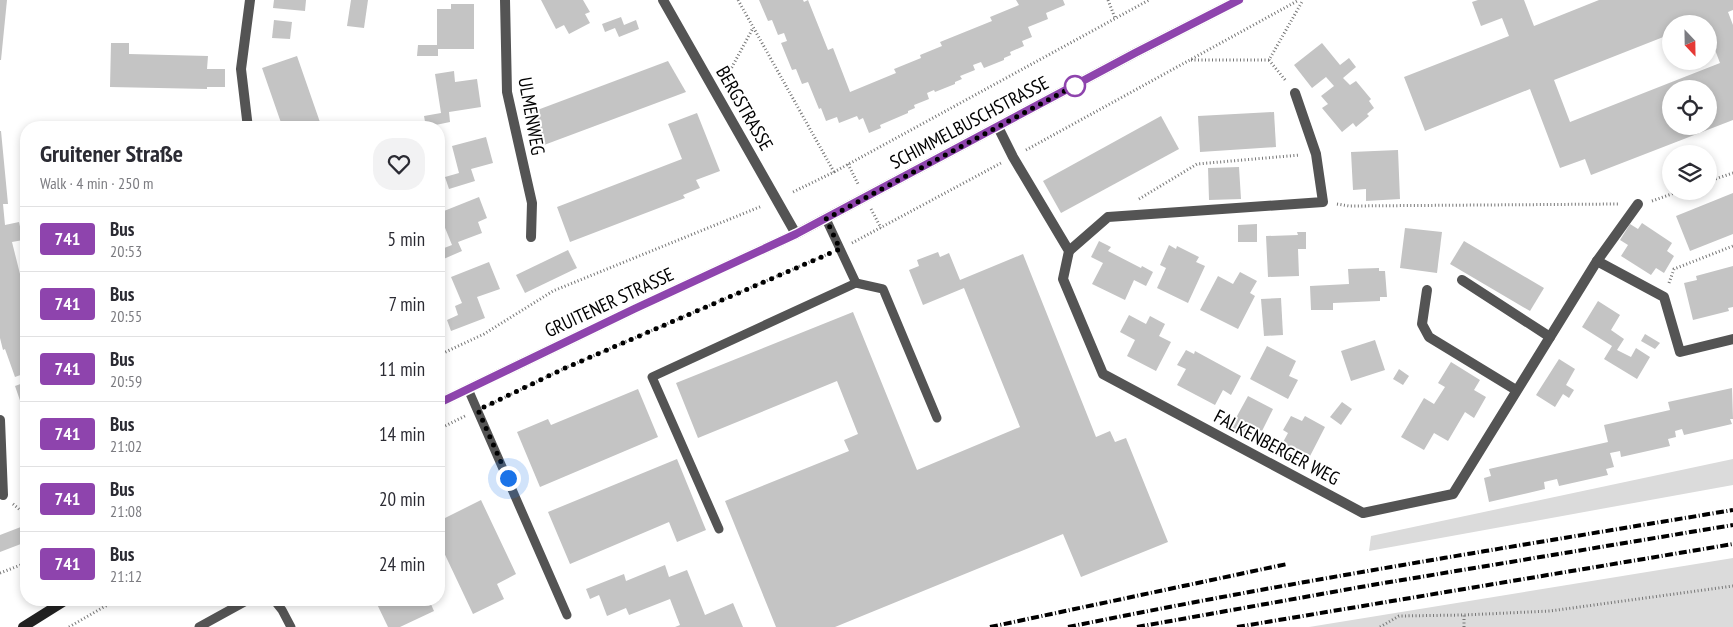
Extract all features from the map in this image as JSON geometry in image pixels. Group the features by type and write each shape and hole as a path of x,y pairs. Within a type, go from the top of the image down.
{"main road":[{"name":"SCHIMMELBUSCHSTRASSE","path":"796,234 1239,0"},
{"name":"GRUITENER STRASSE","path":"445,400 642,305 796,234"},
{"path":"23,627 56,606"}],"street":[{"path":"247,121 241,69 250,0"},
{"name":"ULMENWEG","path":"504,0 507,92 532,203 531,237"},
{"name":"BERGSTRASSE","path":"663,0 796,234"},
{"path":"998,127 1013,157 1069,251 1108,217 1323,202 1316,154 1294,93"},
{"name":"FALKENBERGER WEG","path":"1069,251 1063,279 1103,374 1363,513 1453,494 1597,261 1638,204"},
{"path":"1597,261 1664,298 1680,352 1733,339"},
{"path":"1462,280 1550,336"},
{"path":"1426,290 1422,324 1429,336 1516,390"},
{"path":"0,420 3,495"}],"lane":[{"path":"826,219 856,283"},
{"path":"719,529 652,377 856,283 883,289 937,418"},
{"path":"468,389 567,616"},
{"path":"199,627 237,606"},
{"path":"279,606 291,627"}],"path":[{"path":"738,0 834,172"},
{"path":"1108,0 1116,18"},
{"path":"445,352 484,334 553,291 777,200 834,172 1149,0"},
{"path":"1270,60 1301,0"},
{"path":"445,427 563,369 840,249 1301,0"},
{"path":"717,94 753,28"},
{"path":"1190,60 1270,60"},
{"path":"1270,60 1294,93"},
{"path":"1132,202 1197,164 1316,154"},
{"path":"1717,178 1733,173"},
{"path":"1323,202 1349,206 1638,204 1662,197"},
{"path":"1664,298 1674,269 1733,246"},
{"path":"0,573 20,565"},
{"path":"1380,627 1399,616 1550,611 1733,586"},
{"path":"69,627 106,606"},
{"path":"1464,615 1464,627"}],"shaded area":[{"path":"1733,459 1733,485 1369,551 1371,536"},
{"path":"1733,558 1733,627 1309,627"}],"building":[{"path":"0,0 7,0 1,60 0,60"},
{"path":"274,0 306,0 305,11 273,8"},
{"path":"351,0 368,0 364,28 347,26"},
{"path":"541,0 583,0 590,12 585,14 590,23 569,34 564,25 556,29"},
{"path":"759,0 803,0 804,2 808,0 828,50 833,48 850,92 896,73 894,69 921,58 920,55 942,46 940,42 992,21 990,17 1019,5 1016,0 1063,0 1065,5 1046,13 1048,19 1028,27 1032,37 1022,41 1024,46 1010,52 1011,55 1004,58 1004,60 984,68 981,62 973,65 975,70 960,76 962,79 955,82 955,84 927,93 929,99 914,105 915,108 908,111 908,113 880,125 881,128 869,133 863,118 859,120 857,116 839,123 837,117 826,121 808,82 802,84 796,69 792,70 781,43 787,41 784,33 778,35 772,20 768,21"},
{"path":"1478,0 1524,0 1534,26 1599,0 1733,0 1733,10 1728,12 1733,25 1733,120 1717,126 1717,80 1677,80 1702,70 1718,70 1718,64 1720,63 1718,58 1718,15 1662,15 1662,38 1554,80 1570,122 1662,86 1662,135 1694,135 1668,145 1662,145 1662,148 1591,175 1585,159 1560,168 1530,89 1425,131 1404,77 1509,36 1502,18 1481,26 1472,2"},
{"path":"451,4 474,4 474,49 438,49 438,56 417,56 418,45 437,45 437,9 451,9"},
{"path":"621,17 624,25 636,20 639,29 619,37 615,28 605,32 602,24"},
{"path":"274,20 292,22 290,39 272,38"},
{"path":"111,43 129,43 129,54 208,56 207,69 225,69 225,87 207,87 207,89 110,87"},
{"path":"1322,43 1340,65 1349,58 1356,67 1343,78 1350,85 1356,81 1371,99 1369,101 1374,108 1367,114 1369,116 1356,127 1353,123 1342,132 1322,108 1328,104 1321,96 1334,86 1326,77 1312,88 1294,65"},
{"path":"297,56 320,121 280,121 262,68"},
{"path":"668,61 686,92 544,145 532,112"},
{"path":"454,71 455,82 477,79 481,107 449,112 450,122 425,121 424,116 441,113 435,74"},
{"path":"1274,112 1276,147 1200,152 1198,116"},
{"path":"697,113 720,171 696,180 700,188 683,195 685,198 570,242 557,207 682,159 668,124"},
{"path":"1161,116 1179,149 1061,213 1043,181"},
{"path":"1,131 8,204 3,204 5,225 19,222 20,226 20,241 12,242 20,274 20,375 15,377 5,349 3,350 0,338"},
{"path":"486,137 493,163 471,169 475,181 449,189 445,177 459,173 452,146"},
{"path":"1398,150 1400,199 1366,201 1366,189 1353,190 1351,152"},
{"path":"1239,167 1241,199 1209,200 1208,168"},
{"path":"1733,193 1733,234 1690,251 1676,216"},
{"path":"479,197 487,218 478,222 482,233 458,242 462,251 445,258 445,248 452,245 445,228 445,211"},
{"path":"1642,223 1672,243 1667,251 1674,256 1664,273 1656,268 1651,275 1621,256 1628,245 1620,240 1630,224 1638,229"},
{"path":"1257,224 1257,242 1238,242 1238,225"},
{"path":"1405,228 1442,232 1437,273 1400,268"},
{"path":"1297,232 1306,232 1306,249 1298,249 1299,276 1268,277 1266,236 1298,235"},
{"path":"1099,241 1111,247 1108,251 1153,272 1146,286 1134,280 1125,300 1092,284 1103,263 1091,257"},
{"path":"1464,241 1544,288 1530,311 1450,264"},
{"path":"1169,245 1176,249 1177,246 1199,257 1196,262 1205,266 1188,303 1157,288 1166,268 1160,265"},
{"path":"568,250 577,268 525,293 516,275"},
{"path":"938,252 940,257 949,253 960,280 1023,254 1096,437 1110,431 1115,442 1126,438 1168,542 1081,577 1063,534 835,627 776,627 725,501 849,451 844,440 858,434 837,381 698,438 676,383 853,312 917,470 1020,427 964,288 923,305 909,270 919,266 917,260"},
{"path":"489,262 500,289 477,297 485,318 451,331 447,320 458,315 455,306 462,303 451,277"},
{"path":"1733,266 1733,307 1728,308 1729,311 1693,320 1684,283 1697,280 1696,276"},
{"path":"1379,268 1379,271 1385,271 1387,297 1380,297 1380,301 1333,303 1333,310 1311,310 1310,286 1349,284 1348,269"},
{"path":"1240,272 1257,281 1250,293 1255,296 1238,329 1200,310 1218,276 1233,284"},
{"path":"1281,298 1283,335 1264,336 1261,299"},
{"path":"1598,301 1620,315 1611,330 1624,339 1617,350 1631,357 1636,348 1650,357 1637,379 1604,359 1612,346 1582,327"},
{"path":"1129,315 1146,324 1150,316 1165,324 1159,336 1171,342 1156,371 1127,356 1135,340 1120,332"},
{"path":"1645,334 1660,343 1655,349 1641,341"},
{"path":"1375,340 1385,370 1351,381 1341,351"},
{"path":"1267,346 1296,361 1289,376 1298,380 1288,399 1250,379"},
{"path":"1186,350 1194,354 1195,351 1241,376 1231,395 1223,390 1215,405 1177,385 1186,369 1177,365"},
{"path":"1559,359 1575,369 1566,385 1574,390 1569,398 1563,394 1555,407 1536,395"},
{"path":"1451,362 1480,380 1474,390 1486,397 1474,418 1465,412 1448,441 1434,433 1424,450 1401,437 1424,398 1434,404 1445,387 1438,383"},
{"path":"1399,369 1409,376 1403,385 1393,379"},
{"path":"20,384 20,401 15,386"},
{"path":"1732,388 1733,419 1730,419 1732,424 1684,435 1682,429 1675,431 1676,437 1668,439 1670,446 1621,457 1620,451 1610,453 1614,467 1606,469 1608,475 1559,486 1557,479 1544,482 1545,489 1489,502 1484,478 1491,476 1489,469 1608,442 1604,425 1670,410 1668,402"},
{"path":"638,389 658,437 540,487 517,432 548,419 551,425"},
{"path":"1248,396 1273,409 1262,431 1249,425 1244,434 1231,427"},
{"path":"1342,402 1352,409 1341,425 1330,417"},
{"path":"1291,416 1302,421 1305,416 1325,427 1309,458 1282,444 1288,433 1283,430"},
{"path":"677,459 706,530 677,542 669,522 570,564 548,512"},
{"path":"481,500 516,574 497,584 504,599 473,614 445,555 445,518"},
{"path":"20,527 20,544 0,552 0,535"},
{"path":"665,565 669,577 687,570 705,615 733,603 743,627 675,627 680,625 670,599 629,615 626,608 607,616 599,595 590,599 586,589 624,574 626,581"},
{"path":"378,606 432,606 434,611 400,627 388,627"}],"railway":[{"path":"1068,627 1317,580 1733,510"},
{"path":"1137,627 1372,585 1733,525"},
{"path":"1237,627 1733,544"},
{"path":"990,627 1287,564"}],"bus line":[{"name":"741","path":"445,400 634,309 796,234 1135,53 1239,0"}],"route":[{"path":"508,478 478,410 563,369 840,249 826,219 1075,86"}]}
